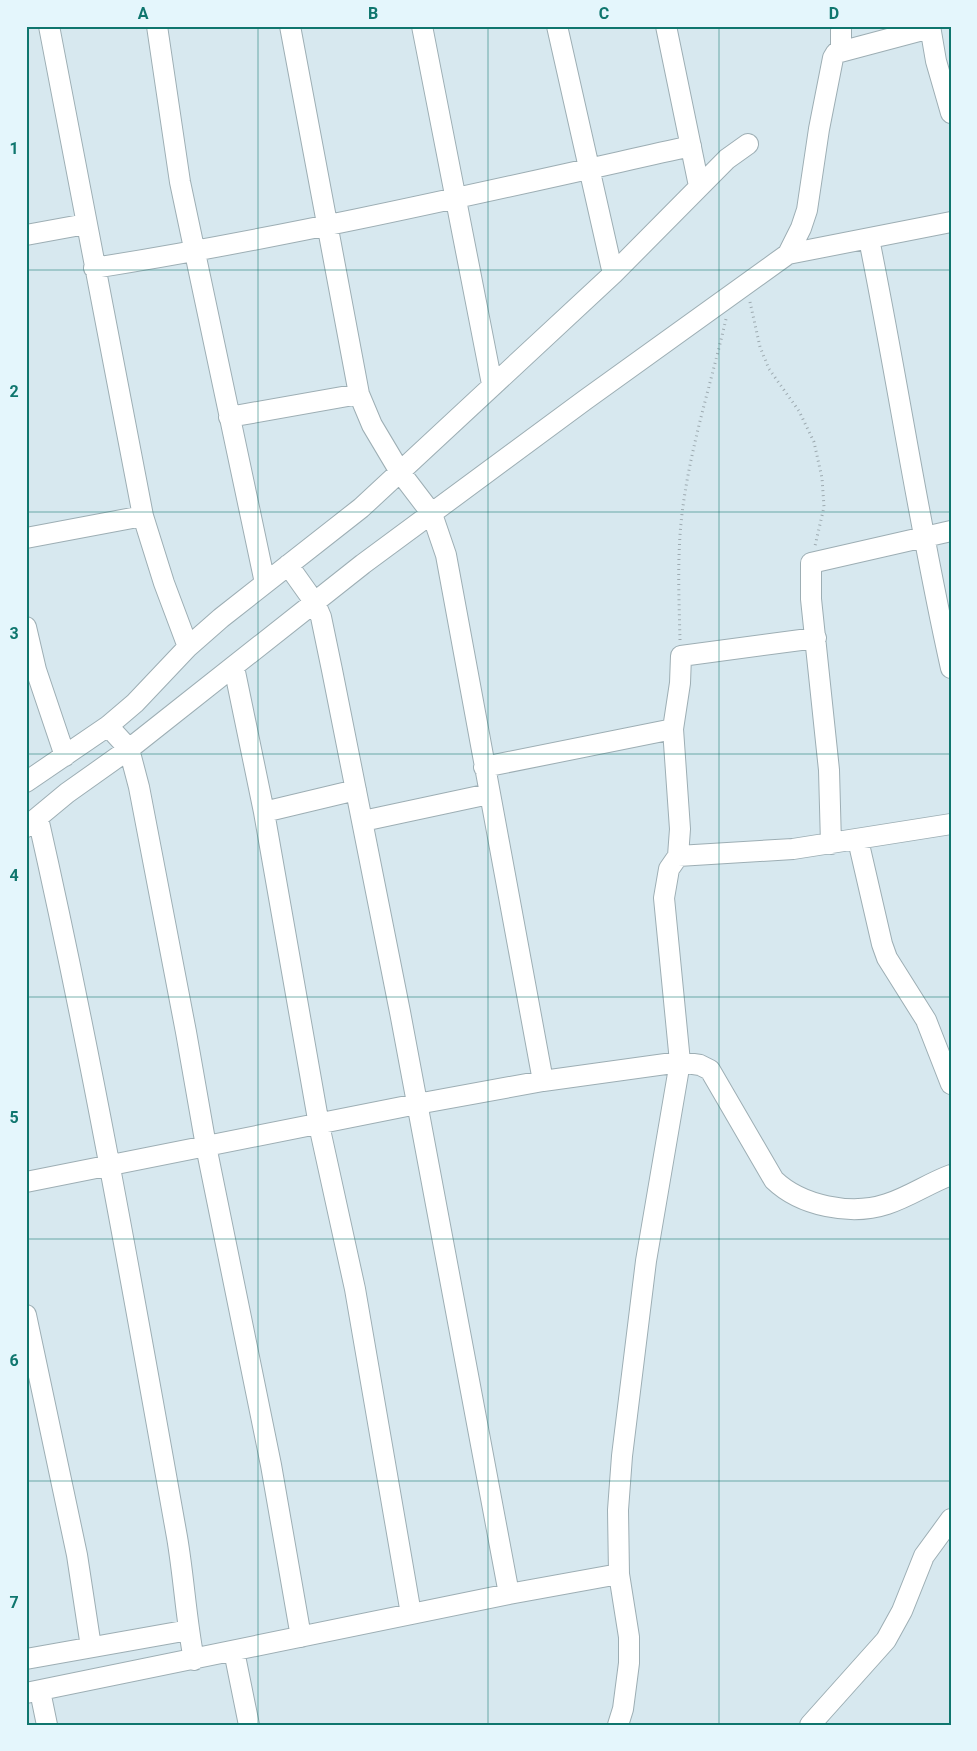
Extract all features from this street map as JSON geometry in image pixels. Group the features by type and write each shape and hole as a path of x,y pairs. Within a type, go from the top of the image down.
{"street":[{"path":"49,26 143,516 164,584 188,647"},
{"path":"157,26 180,182 265,583"},
{"path":"290,26 359,394 372,425 400,472 432,514 446,555 463,639 484,767 543,1082"},
{"path":"422,26 492,384"},
{"path":"557,26 613,274"},
{"path":"666,26 699,186"},
{"path":"841,26 841,51"},
{"path":"788,254 801,228 806,210 819,129 833,58 836,53 930,27 936,61 951,112"},
{"path":"26,782 108,726 135,703 188,647 265,583 361,508 492,384 613,274 727,159 748,144"},
{"path":"94,268 195,252 327,226 691,146"},
{"path":"194,1660 178,1540 132,1283 63,928 32,822 67,793 129,749 432,514 788,254 951,222"},
{"path":"26,235 86,224"},
{"path":"869,239 890,340 923,537 951,668"},
{"path":"229,417 359,394"},
{"path":"26,538 143,516"},
{"path":"831,844 828,761 812,599 811,563 951,531"},
{"path":"288,565 315,603 321,617 363,821 509,1594"},
{"path":"26,627 67,793"},
{"path":"618,1725 623,1709 629,1663 629,1637 619,1574 618,1510 633,1360 646,1261 680,1062 664,898 669,869 678,856 680,829 673,729 680,684 680,656 816,638"},
{"path":"234,667 264,812 319,1124 355,1289 411,1614"},
{"path":"108,726 129,749 149,836 206,1146 271,1465 301,1637"},
{"path":"484,767 673,729"},
{"path":"264,812 356,790"},
{"path":"363,821 489,794"},
{"path":"678,856 793,849 951,824"},
{"path":"858,840 882,944 887,958 926,1020 951,1084"},
{"path":"26,1182 417,1104 543,1082 680,1062 710,1070 774,1180 785,1190 800,1198 843,1208 867,1209 888,1204 951,1175"},
{"path":"26,1315 77,1554 91,1647"},
{"path":"810,1725 886,1640 902,1611 924,1556 951,1519"},
{"path":"47,1725 33,1692 509,1594 619,1574"},
{"path":"26,1659 189,1630"},
{"path":"234,1651 249,1725"}],"path":[{"path":"739,288 769,369 798,411 814,442 822,478 824,506 811,563"},
{"path":"680,656 678,592 682,516 701,414 739,288"}]}
